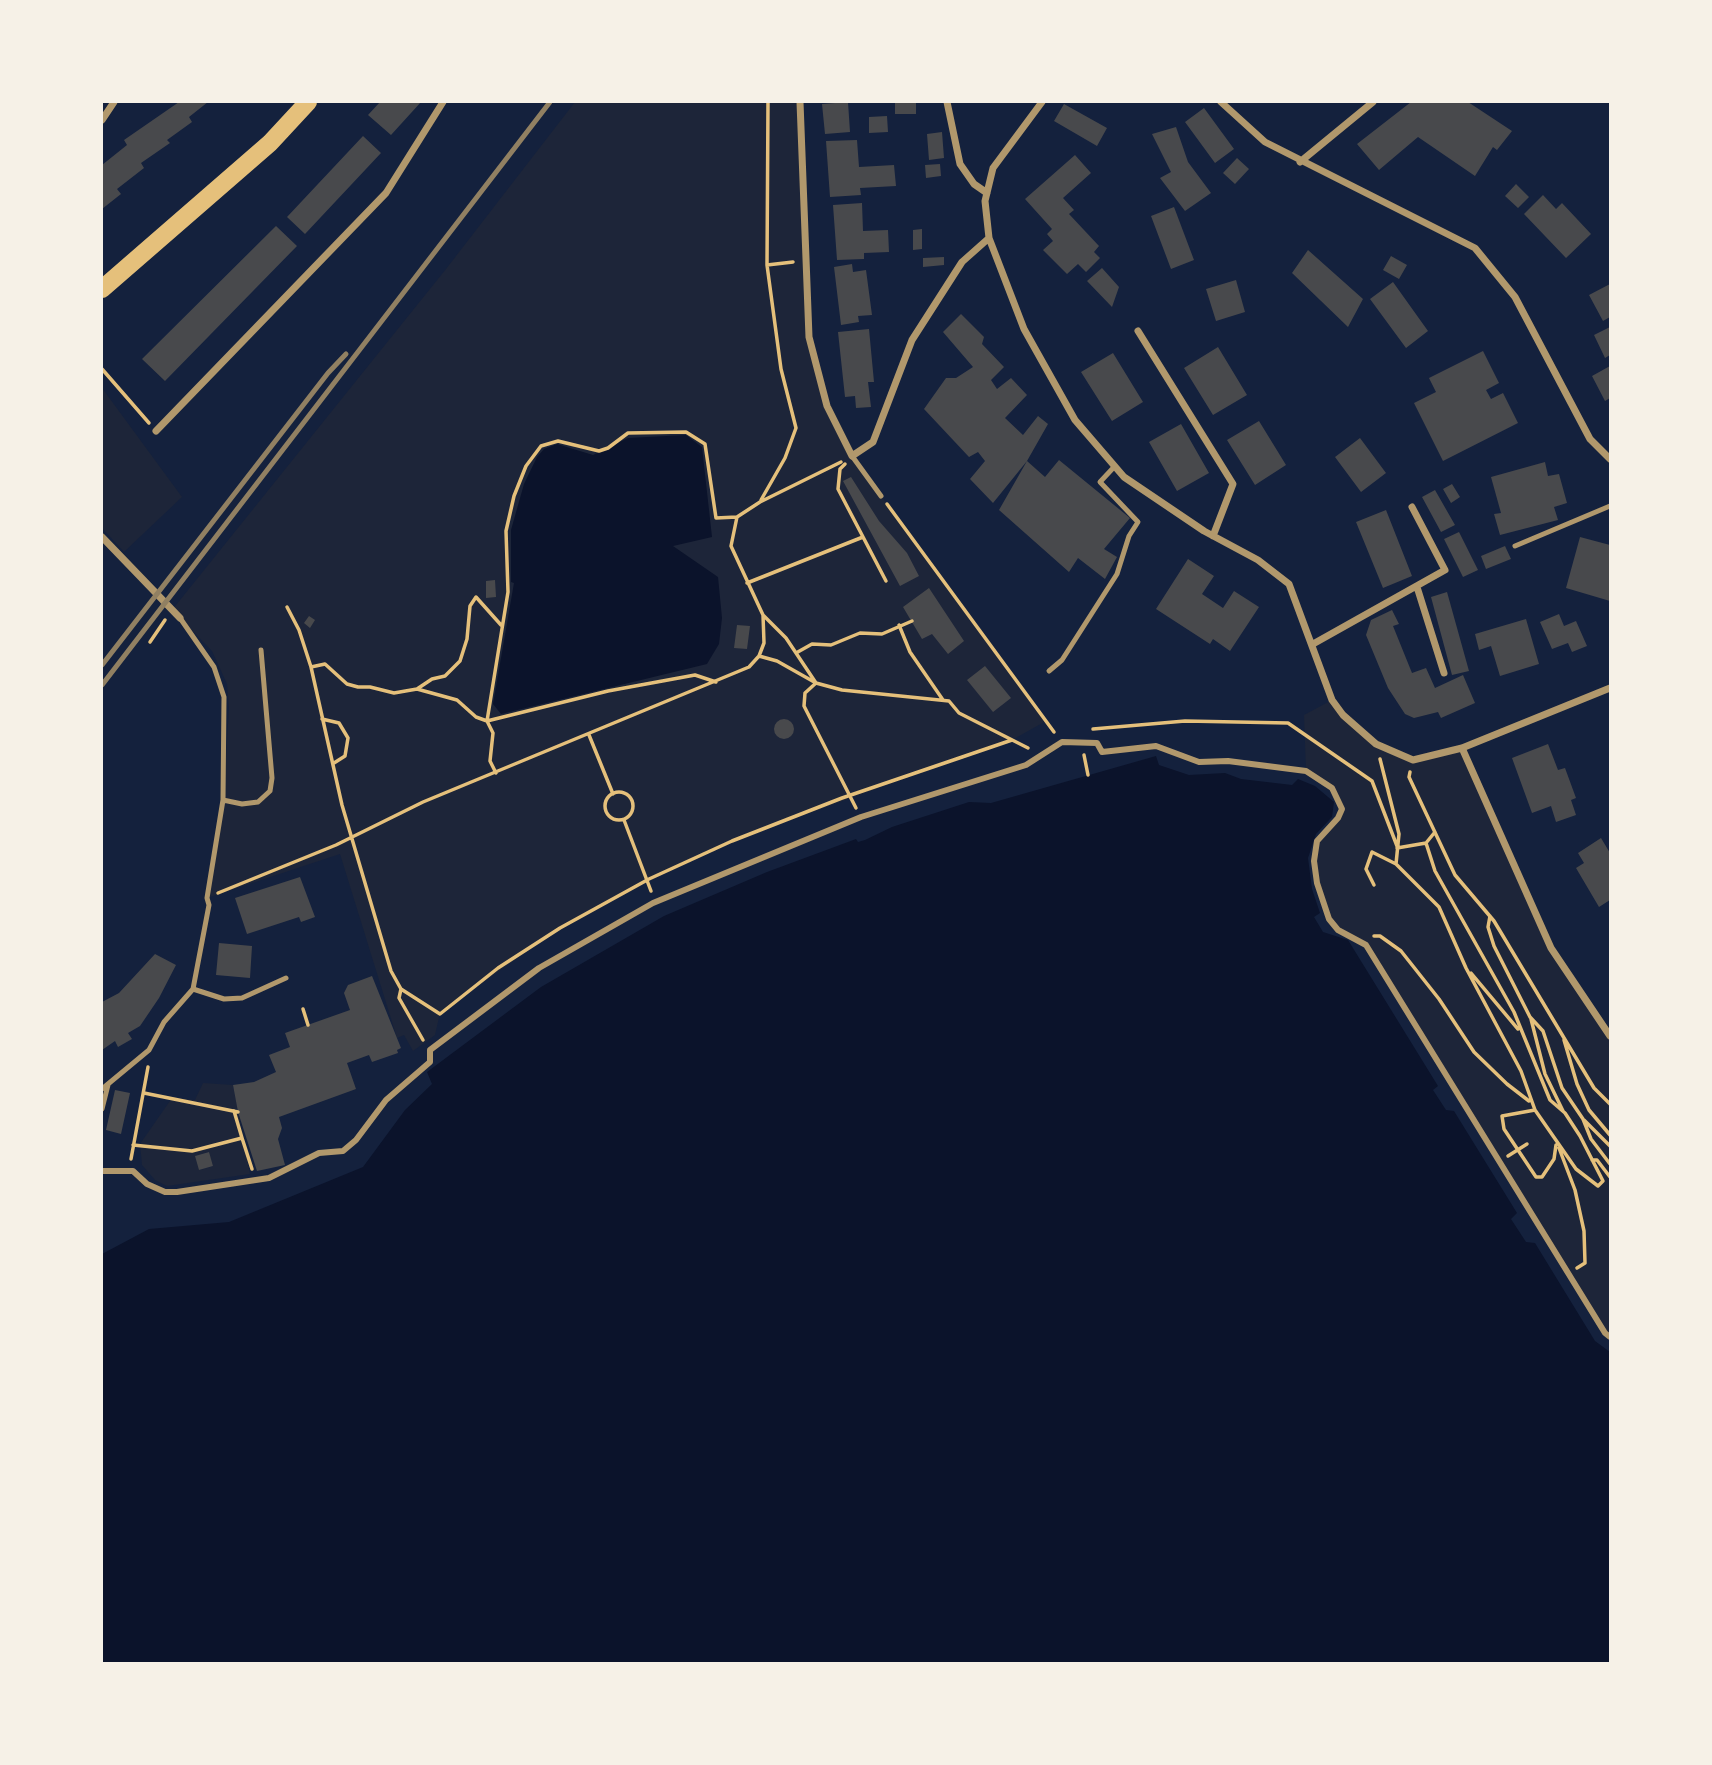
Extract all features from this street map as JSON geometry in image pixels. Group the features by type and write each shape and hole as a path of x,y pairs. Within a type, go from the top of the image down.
{"main road":[{"path":"102,289 190,216 270,144 308,102"}],"street":[{"path":"102,120 114,102"},
{"path":"156,431 386,193 443,102"},
{"path":"800,102 809,337 827,406 852,456 873,442 912,340 962,262 989,238"},
{"path":"947,102 960,164 974,184 987,193"},
{"path":"1042,102 993,168 987,193 989,238 1024,329 1045,371 1075,420 1124,477 1213,536 1258,560 1289,584 1332,700 1343,715 1376,744 1413,760 1462,748 1611,688"},
{"path":"1222,102 1265,142 1475,248 1515,297 1590,439 1611,458"},
{"path":"1300,162 1373,102"},
{"path":"1139,331 1233,484 1213,536"},
{"path":"1313,644 1445,570 1412,507"},
{"path":"102,537 180,618"},
{"path":"1417,587 1444,673"},
{"path":"102,1171 133,1171 147,1184 165,1192 256,1181 268,1178 319,1153 343,1151 356,1140 386,1100 430,1062 430,1050 539,968 653,903 861,817 1026,765 1062,743 1097,743 1102,752 1156,746 1199,762 1228,761 1306,771 1332,788 1342,809 1338,818 1317,841 1314,861 1317,883 1329,919 1338,930 1366,945 1605,1334 1611,1337"},
{"path":"1462,748 1551,948 1611,1036"}],"lane":[{"path":"852,456 881,496"},
{"path":"1049,671 1062,660 1117,574 1129,536 1138,522 1100,482 1115,466"},
{"path":"1515,546 1611,506"},
{"path":"102,1109 105,1087 149,1050 164,1022 193,989 209,905 207,898 223,800 224,697 214,667 180,618"},
{"path":"223,800 242,804 258,802 270,791 272,778 261,650"},
{"path":"193,989 223,999 242,998 286,978"}],"path":[{"path":"760,502 793,442 796,428 781,369 767,265 768,102"},
{"path":"767,265 805,260"},
{"path":"102,369 156,431"},
{"path":"496,773 490,761 493,733 487,721 508,592 506,531 514,496 526,466 541,446 548,441 599,451 628,433 686,432 705,444 716,518 737,517 760,502 852,456"},
{"path":"852,456 840,469 838,489 887,581"},
{"path":"881,496 1062,743"},
{"path":"737,517 731,546 747,583 763,615 796,653 816,683"},
{"path":"747,583 863,537"},
{"path":"311,667 325,664 347,684 358,687 394,693 417,689 432,679 445,676 460,661 467,639 470,606 476,597 501,625"},
{"path":"287,607 299,629 311,667 342,805 391,971 401,989 440,1014 498,968 560,928 649,879 732,841 1012,740"},
{"path":"149,642 172,610"},
{"path":"207,898 749,667 759,656 764,643 763,615"},
{"path":"796,653 812,644 831,645 860,633 881,634 912,621"},
{"path":"899,625 910,652 943,700"},
{"path":"759,656 777,661 816,683 842,690 949,701 959,713 1040,754"},
{"path":"417,689 457,700 476,717 487,721 608,691 695,675 716,682"},
{"path":"816,683 804,693 804,706 861,817"},
{"path":"322,719 339,723 348,738 345,756 334,763"},
{"path":"1084,730 1185,721 1288,723 1372,781 1397,848"},
{"path":"589,735 613,794"},
{"path":"1082,743 1088,775"},
{"path":"1376,744 1399,834 1396,864"},
{"path":"1413,760 1409,777 1455,875 1490,916 1594,1088 1611,1104"},
{"path":"621,793 632,801 633,809 624,820 615,820 607,814 606,800 613,794 621,793"},
{"path":"624,820 649,879 653,903"},
{"path":"1397,848 1426,843 1435,832"},
{"path":"1426,843 1435,871 1514,1012 1550,1100 1564,1113"},
{"path":"1374,885 1366,869 1372,852 1396,864 1439,907 1466,968 1521,1071 1535,1110 1576,1169 1598,1186 1603,1181 1545,1074 1530,1017 1493,946 1488,927 1490,916"},
{"path":"1355,937 1380,936 1401,951 1439,999 1474,1052 1507,1084 1531,1102"},
{"path":"1466,968 1520,1030"},
{"path":"401,989 399,998 430,1050"},
{"path":"303,1009 308,1025"},
{"path":"1530,1017 1543,1031 1562,1088 1583,1118 1611,1146"},
{"path":"1563,1034 1577,1084 1589,1110 1611,1135"},
{"path":"133,1171 134,1145 149,1050"},
{"path":"143,1093 236,1111 256,1181"},
{"path":"1535,1110 1507,1112 1502,1116 1504,1129 1536,1177 1542,1177 1555,1159 1556,1143"},
{"path":"1583,1118 1591,1139 1609,1162 1610,1176"},
{"path":"134,1145 192,1151 242,1138"},
{"path":"1556,1143 1575,1190 1586,1248 1585,1263 1568,1273"},
{"path":"1500,1161 1527,1144"},
{"path":"1592,1160 1597,1160 1610,1176"}],"shaded area":[{"path":"575,102 800,102 809,337 827,406 852,456 1046,721 1012,740 732,841 649,879 560,928 440,1013 435,1035 413,1051 404,1035 397,1038 340,854 207,898 224,790 229,708 227,684 212,651 172,610 446,269"},
{"path":"102,388 182,497 124,552 102,528"},
{"path":"686,435 702,447 712,537 673,546 718,577 722,618 719,644 707,664 501,714 493,704 514,583 511,582 511,530 524,484 537,457 544,449 557,444 593,455 628,438"},
{"path":"1332,700 1376,744 1413,760 1462,748 1551,948 1610,1036 1610,1337 1366,945 1338,930 1329,919 1317,883 1317,841 1338,818 1342,808 1332,788 1306,771 1304,715"},
{"path":"1156,756 1159,765 1189,775 1225,773 1241,779 1292,785 1298,779 1315,786 1334,802 1332,817 1316,834 1308,858 1312,889 1320,913 1314,917 1323,932 1348,940 1438,1086 1433,1090 1446,1110 1454,1111 1517,1213 1511,1219 1526,1242 1535,1243 1595,1341 1610,1352 1610,1663 102,1664 102,1254 149,1229 229,1222 363,1167 405,1110 432,1084 427,1072 541,987 664,916 767,872 856,839 858,842 865,840 892,827 969,802 991,803"},
{"path":"203,1083 233,1085 250,1174 167,1186 155,1180 142,1165 140,1144 172,1098 195,1100","holes":["208,1152 213,1166 200,1170 196,1156"]}],"building":[{"path":"179,102 208,102 189,117 192,122 167,140 170,143 141,163 144,168 117,189 121,194 102,209 102,165 127,145 124,140"},
{"path":"380,102 421,102 391,135 368,115"},
{"path":"848,102 850,132 825,134 822,104"},
{"path":"895,102 916,102 916,114 895,114"},
{"path":"1411,102 1468,102 1512,131 1497,150 1493,147 1475,176 1418,137 1379,170 1357,144"},
{"path":"1064,104 1107,128 1097,146 1054,121"},
{"path":"1204,108 1234,149 1215,163 1185,122"},
{"path":"887,116 888,132 869,133 869,117"},
{"path":"1176,127 1188,162 1211,193 1185,211 1160,178 1171,172 1152,134"},
{"path":"942,132 944,158 929,160 927,134"},
{"path":"363,136 381,153 305,234 287,217"},
{"path":"857,140 859,167 894,165 896,186 860,188 861,195 830,197 826,141"},
{"path":"1075,155 1091,173 1063,198 1074,210 1069,214 1099,246 1094,252 1100,258 1086,272 1078,264 1067,274 1043,250 1053,241 1047,234 1052,229 1025,199"},
{"path":"1237,158 1249,169 1235,184 1223,173"},
{"path":"940,164 941,176 926,178 925,165"},
{"path":"1516,184 1529,197 1518,208 1505,196"},
{"path":"1543,195 1556,209 1562,203 1591,234 1566,258 1524,214"},
{"path":"862,203 863,231 888,230 889,252 864,253 864,259 837,260 833,205"},
{"path":"1174,207 1194,260 1171,269 1151,216"},
{"path":"276,226 297,246 165,381 142,359"},
{"path":"922,229 922,249 913,250 913,230"},
{"path":"1308,250 1363,299 1348,327 1292,273"},
{"path":"1391,256 1407,265 1399,279 1383,270"},
{"path":"944,257 944,265 923,267 923,258"},
{"path":"852,264 853,272 866,270 872,315 858,316 859,322 841,325 834,267"},
{"path":"1102,268 1119,287 1112,307 1087,281"},
{"path":"1236,280 1245,312 1216,321 1206,289"},
{"path":"1393,282 1428,331 1406,348 1370,299"},
{"path":"1610,284 1610,317 1603,321 1589,295"},
{"path":"961,314 984,337 982,344 1004,367 991,380 997,389 1011,378 1027,395 1005,418 1023,435 1038,416 1048,424 1027,461 993,503 970,479 985,461 978,452 969,457 924,409 946,378 956,378 973,367 943,332"},
{"path":"1610,327 1610,355 1605,358 1594,335"},
{"path":"869,329 874,382 868,382 871,407 856,408 855,396 845,397 838,332"},
{"path":"1218,347 1247,395 1213,415 1184,368"},
{"path":"1483,351 1499,383 1486,390 1491,399 1503,393 1518,423 1443,461 1414,403 1436,392 1429,378"},
{"path":"1113,353 1143,402 1112,421 1081,372"},
{"path":"1610,366 1610,398 1605,401 1592,376"},
{"path":"1259,421 1286,465 1255,485 1227,440"},
{"path":"1181,424 1209,473 1177,491 1149,442"},
{"path":"1360,438 1386,473 1361,492 1335,457"},
{"path":"1059,460 1130,518 1104,549 1117,557 1105,579 1078,558 1069,572 999,510 1027,461 1045,477"},
{"path":"1545,462 1548,476 1559,474 1567,503 1554,507 1558,520 1500,535 1494,514 1501,513 1491,477"},
{"path":"851,477 879,521 907,553 919,576 900,586 843,481"},
{"path":"1452,484 1460,497 1451,503 1443,489"},
{"path":"1435,490 1455,525 1441,532 1422,497"},
{"path":"1386,510 1412,576 1383,588 1356,522"},
{"path":"1459,532 1478,570 1463,577 1444,539"},
{"path":"1580,537 1610,545 1610,601 1566,588"},
{"path":"1505,546 1511,559 1486,569 1481,556"},
{"path":"1188,559 1214,576 1202,594 1223,608 1234,591 1259,607 1230,651 1213,639 1210,644 1156,609"},
{"path":"495,580 496,597 486,598 486,581"},
{"path":"929,588 964,641 948,654 932,634 922,639 903,607"},
{"path":"1447,592 1469,671 1452,675 1431,597"},
{"path":"1392,610 1399,624 1393,626 1412,673 1426,668 1435,688 1463,675 1475,703 1441,718 1438,712 1414,718 1405,714 1388,688 1366,635 1371,620"},
{"path":"1559,614 1564,626 1576,621 1587,646 1572,652 1568,643 1552,649 1540,622"},
{"path":"309,616 315,620 310,628 304,623"},
{"path":"1526,619 1539,664 1500,676 1491,646 1479,650 1475,634"},
{"path":"737,625 750,626 747,649 734,648"},
{"path":"985,666 1011,698 993,712 967,680"},
{"path":"784,719 791,722 794,729 791,736 784,739 777,736 774,729 777,722"},
{"path":"1548,744 1558,770 1565,768 1576,798 1571,800 1576,815 1556,822 1551,806 1532,813 1512,758"},
{"path":"1601,838 1610,853 1610,900 1599,907 1576,868 1584,863 1578,853"},
{"path":"300,877 315,917 301,922 299,917 247,934 235,898"},
{"path":"219,943 252,946 250,978 216,975"},
{"path":"155,954 176,965 159,998 140,1026 128,1033 132,1039 118,1047 115,1041 102,1050 102,1002 119,993"},
{"path":"372,976 401,1048 397,1050 398,1053 372,1062 369,1055 347,1063 356,1089 279,1117 282,1128 278,1139 285,1165 257,1171 238,1112 233,1085 254,1082 276,1072 269,1055 290,1047 285,1033 350,1010 344,993 348,985"},
{"path":"115,1090 130,1093 121,1134 106,1130"},
{"path":"209,1152 213,1166 199,1170 195,1156"}],"railway":[{"path":"102,685 550,102"},
{"path":"102,665 328,373 346,354"}]}
